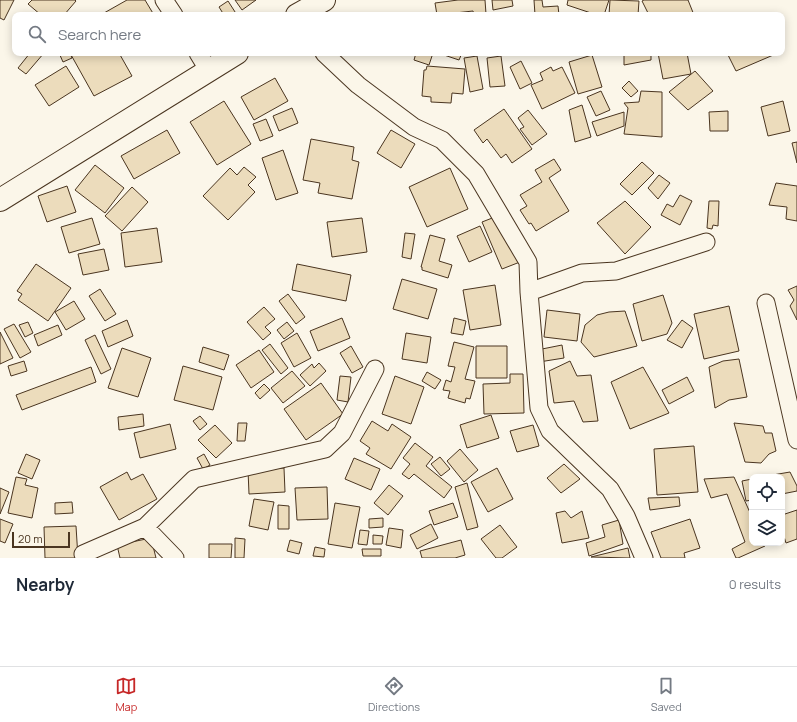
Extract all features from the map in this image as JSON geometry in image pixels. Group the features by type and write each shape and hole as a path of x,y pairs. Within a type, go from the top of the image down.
{"main road":[{"path":"302,12 324,0"},
{"path":"0,200 203,62 225,56"}],"street":[{"path":"164,0 172,12"},
{"path":"327,56 358,86 414,126 442,140 476,174 528,262 528,292 538,408 550,431 610,489 626,516 644,558"},
{"path":"528,292 582,273 616,271 706,242"},
{"path":"766,303 797,440"},
{"path":"83,554 145,527 194,479 325,448 342,432 375,369"},
{"path":"145,527 175,558"}],"building":[{"path":"0,0 14,0 4,20 0,18"},
{"path":"32,0 76,1 67,12 37,12 28,4"},
{"path":"127,0 145,0 152,12 106,12"},
{"path":"235,0 256,0 242,10"},
{"path":"458,0 485,0 486,12 436,12 435,3"},
{"path":"492,0 512,0 513,6 493,10"},
{"path":"534,0 542,0 543,7 558,6 559,12 535,12"},
{"path":"568,0 609,0 605,12 588,12 567,5"},
{"path":"610,0 639,1 638,12 609,12"},
{"path":"688,0 693,12 648,12 642,1"},
{"path":"228,1 235,12 222,12 219,7"},
{"path":"28,56 41,56 26,74 18,68"},
{"path":"60,56 71,56 72,58 63,62"},
{"path":"72,56 121,56 132,76 94,96"},
{"path":"415,56 432,56 429,65 414,60"},
{"path":"447,56 461,56 459,60"},
{"path":"477,56 483,89 470,92 464,58"},
{"path":"501,56 505,86 490,87 487,58"},
{"path":"592,56 602,87 578,94 569,62"},
{"path":"624,56 651,56 651,60 624,65"},
{"path":"659,56 688,56 691,74 663,79"},
{"path":"728,56 771,56 736,71"},
{"path":"521,61 532,83 520,89 510,67"},
{"path":"66,66 79,87 49,106 35,85"},
{"path":"427,66 465,69 463,94 452,93 451,103 431,102 431,97 422,96 424,70 426,70"},
{"path":"551,67 553,71 562,67 575,93 542,109 531,85 543,80 540,73"},
{"path":"695,71 713,91 688,110 669,92"},
{"path":"275,78 288,101 254,120 241,97"},
{"path":"629,81 638,91 631,97 622,88"},
{"path":"601,91 610,110 596,116 587,97"},
{"path":"641,91 662,92 662,137 624,134 628,108 624,103 639,102"},
{"path":"224,101 251,144 217,165 190,122"},
{"path":"783,101 790,131 768,136 761,107"},
{"path":"582,105 591,137 575,142 569,110"},
{"path":"292,108 298,123 279,131 273,116"},
{"path":"504,109 532,149 512,163 506,154 501,158 487,139 483,143 474,130"},
{"path":"528,110 547,134 532,145 520,129 524,127 518,118"},
{"path":"728,111 728,131 710,131 709,112"},
{"path":"624,112 624,126 597,136 592,122"},
{"path":"266,119 273,136 260,141 253,124"},
{"path":"167,130 180,153 134,179 121,156"},
{"path":"391,130 415,144 401,168 377,153"},
{"path":"311,139 354,147 352,160 359,162 352,199 318,193 320,183 303,180"},
{"path":"797,142 797,163 792,143"},
{"path":"283,150 298,193 276,200 262,158"},
{"path":"554,159 561,170 549,178 569,211 536,231 531,223 529,224 520,210 527,206 520,195 542,182 535,170"},
{"path":"642,162 654,173 632,195 620,184"},
{"path":"95,165 124,188 105,213 75,190"},
{"path":"244,167 256,177 248,185 255,192 228,220 203,196 230,168 237,175"},
{"path":"450,168 468,209 427,227 409,187"},
{"path":"659,175 670,183 658,199 648,188"},
{"path":"776,183 797,186 797,221 786,219 787,207 769,205"},
{"path":"67,186 76,212 47,222 38,196"},
{"path":"132,187 148,202 122,231 105,216"},
{"path":"680,195 692,201 680,225 661,215 667,204 673,207"},
{"path":"625,201 651,227 625,254 597,223"},
{"path":"709,201 719,201 718,226 713,225 712,229 707,228"},
{"path":"500,215 520,262 502,269 482,222"},
{"path":"92,218 100,244 69,253 61,227"},
{"path":"362,218 367,252 332,257 327,222"},
{"path":"480,226 492,252 469,262 457,236"},
{"path":"157,228 162,262 125,267 121,233"},
{"path":"405,233 415,234 411,259 402,257"},
{"path":"430,235 445,239 439,261 452,265 448,278 422,270 421,267"},
{"path":"104,249 109,270 83,275 78,254"},
{"path":"36,264 71,288 48,321 18,300 22,294 17,291"},
{"path":"297,264 351,275 346,301 292,290"},
{"path":"402,279 437,289 428,319 393,309"},
{"path":"495,285 501,325 470,330 463,290"},
{"path":"797,286 797,320 790,306 794,300 788,290"},
{"path":"100,289 116,314 105,321 89,296"},
{"path":"288,294 305,317 296,324 279,301"},
{"path":"663,295 672,323 667,334 642,341 633,304"},
{"path":"74,301 85,319 66,330 55,312"},
{"path":"729,306 739,351 704,359 694,314"},
{"path":"264,307 275,319 265,327 271,333 263,340 247,322"},
{"path":"547,310 580,314 577,341 544,337"},
{"path":"625,311 637,346 594,357 581,342 585,325 597,315 609,312"},
{"path":"342,318 350,338 318,351 310,331"},
{"path":"454,318 466,321 463,335 451,333"},
{"path":"127,320 133,336 108,347 102,331"},
{"path":"682,320 693,328 682,348 667,340"},
{"path":"28,322 33,333 25,337 19,325"},
{"path":"287,322 294,331 284,339 277,330"},
{"path":"14,324 31,352 20,358 4,329"},
{"path":"58,325 62,335 38,346 34,335"},
{"path":"0,332 13,358 0,364"},
{"path":"297,333 311,358 294,367 281,343"},
{"path":"406,333 431,337 427,363 402,359"},
{"path":"95,335 111,369 101,374 85,340"},
{"path":"454,342 474,347 465,379 475,381 470,399 466,398 465,403 448,398 450,391 443,390 446,380 451,382 455,367 448,366"},
{"path":"270,344 288,368 281,374 262,350"},
{"path":"562,345 564,358 539,362 537,350"},
{"path":"351,346 363,367 352,373 340,353"},
{"path":"476,346 507,346 507,378 476,378"},
{"path":"203,347 229,355 224,370 199,362"},
{"path":"122,348 151,358 138,397 108,388"},
{"path":"259,350 274,372 251,388 236,365"},
{"path":"739,359 747,397 729,400 715,408 709,367 723,361"},
{"path":"24,361 27,371 11,376 8,366"},
{"path":"570,361 577,376 591,375 598,421 583,422 574,401 554,403 549,371"},
{"path":"319,363 326,371 310,386 300,375 312,364 314,368"},
{"path":"183,366 222,377 213,410 174,400"},
{"path":"91,367 96,382 22,410 16,395"},
{"path":"643,367 669,413 630,429 611,382"},
{"path":"292,371 305,386 283,403 271,388"},
{"path":"427,372 441,380 435,389 422,381"},
{"path":"510,374 523,374 524,413 484,414 483,384 510,383"},
{"path":"340,376 351,377 348,402 337,400"},
{"path":"395,376 424,387 411,424 382,414"},
{"path":"687,377 694,391 669,404 662,390"},
{"path":"321,383 343,414 306,440 284,409"},
{"path":"264,384 270,390 260,399 255,393"},
{"path":"143,414 144,426 119,430 118,417"},
{"path":"491,415 499,438 467,448 460,425"},
{"path":"200,416 207,424 200,430 193,421"},
{"path":"372,421 388,431 392,424 411,437 391,469 366,454 370,448 360,441"},
{"path":"238,423 247,423 245,441 237,441"},
{"path":"734,423 763,426 765,433 772,433 776,451 769,454 761,463 745,462"},
{"path":"170,424 176,449 140,458 134,433"},
{"path":"215,425 232,443 216,458 198,440"},
{"path":"533,425 539,446 517,452 510,431"},
{"path":"415,443 433,457 426,466 452,487 444,498 414,474 409,479 402,474 410,464 403,458"},
{"path":"694,446 698,492 657,495 654,449"},
{"path":"460,449 478,470 464,482 447,461"},
{"path":"26,454 40,460 32,479 18,473"},
{"path":"204,454 210,465 203,469 197,458"},
{"path":"440,457 450,469 441,476 431,464"},
{"path":"354,458 380,469 371,490 345,479"},
{"path":"564,464 580,479 561,493 547,478"},
{"path":"284,468 285,492 249,494 248,470"},
{"path":"497,468 513,499 488,512 471,482"},
{"path":"127,472 131,480 143,474 157,499 119,520 100,487"},
{"path":"790,472 797,486 797,491 785,493 785,474 778,474"},
{"path":"16,477 27,479 25,485 38,488 32,518 8,513"},
{"path":"734,477 749,510 749,546 765,546 736,558 732,549 745,542 727,494 711,498 704,479"},
{"path":"749,480 749,500 746,501 742,481"},
{"path":"467,483 478,527 467,530 455,487"},
{"path":"389,485 403,496 388,515 374,503"},
{"path":"327,487 328,519 297,520 295,488"},
{"path":"0,488 9,492 0,514"},
{"path":"679,497 680,506 650,510 648,498"},
{"path":"254,499 274,502 268,530 249,526"},
{"path":"72,502 73,513 55,514 55,503"},
{"path":"335,503 360,507 352,548 328,544"},
{"path":"453,503 458,517 434,525 429,511"},
{"path":"278,505 289,506 289,529 278,529"},
{"path":"797,510 797,539 786,543 785,540 785,514"},
{"path":"565,511 571,518 582,511 589,538 562,543 556,513"},
{"path":"383,518 383,527 369,528 369,519"},
{"path":"0,519 13,524 5,543 0,541"},
{"path":"690,519 700,548 684,553 685,558 661,558 651,532"},
{"path":"619,520 623,544 589,556 586,543 605,537 602,525"},
{"path":"431,524 438,538 417,549 410,535"},
{"path":"500,525 517,547 502,558 496,558 481,539"},
{"path":"76,526 78,558 45,558 44,527"},
{"path":"389,528 403,530 401,548 386,545"},
{"path":"360,530 369,531 367,545 358,544"},
{"path":"373,535 383,536 382,544 373,544"},
{"path":"151,538 156,558 120,558 117,545"},
{"path":"235,538 245,539 244,558 235,558"},
{"path":"290,540 302,543 299,554 287,551"},
{"path":"461,540 465,555 455,558 422,558 420,551"},
{"path":"209,544 232,544 231,558 209,558"},
{"path":"315,547 325,549 324,557 313,556"},
{"path":"628,548 630,558 591,557"},
{"path":"362,549 381,549 381,556 363,556"}]}
